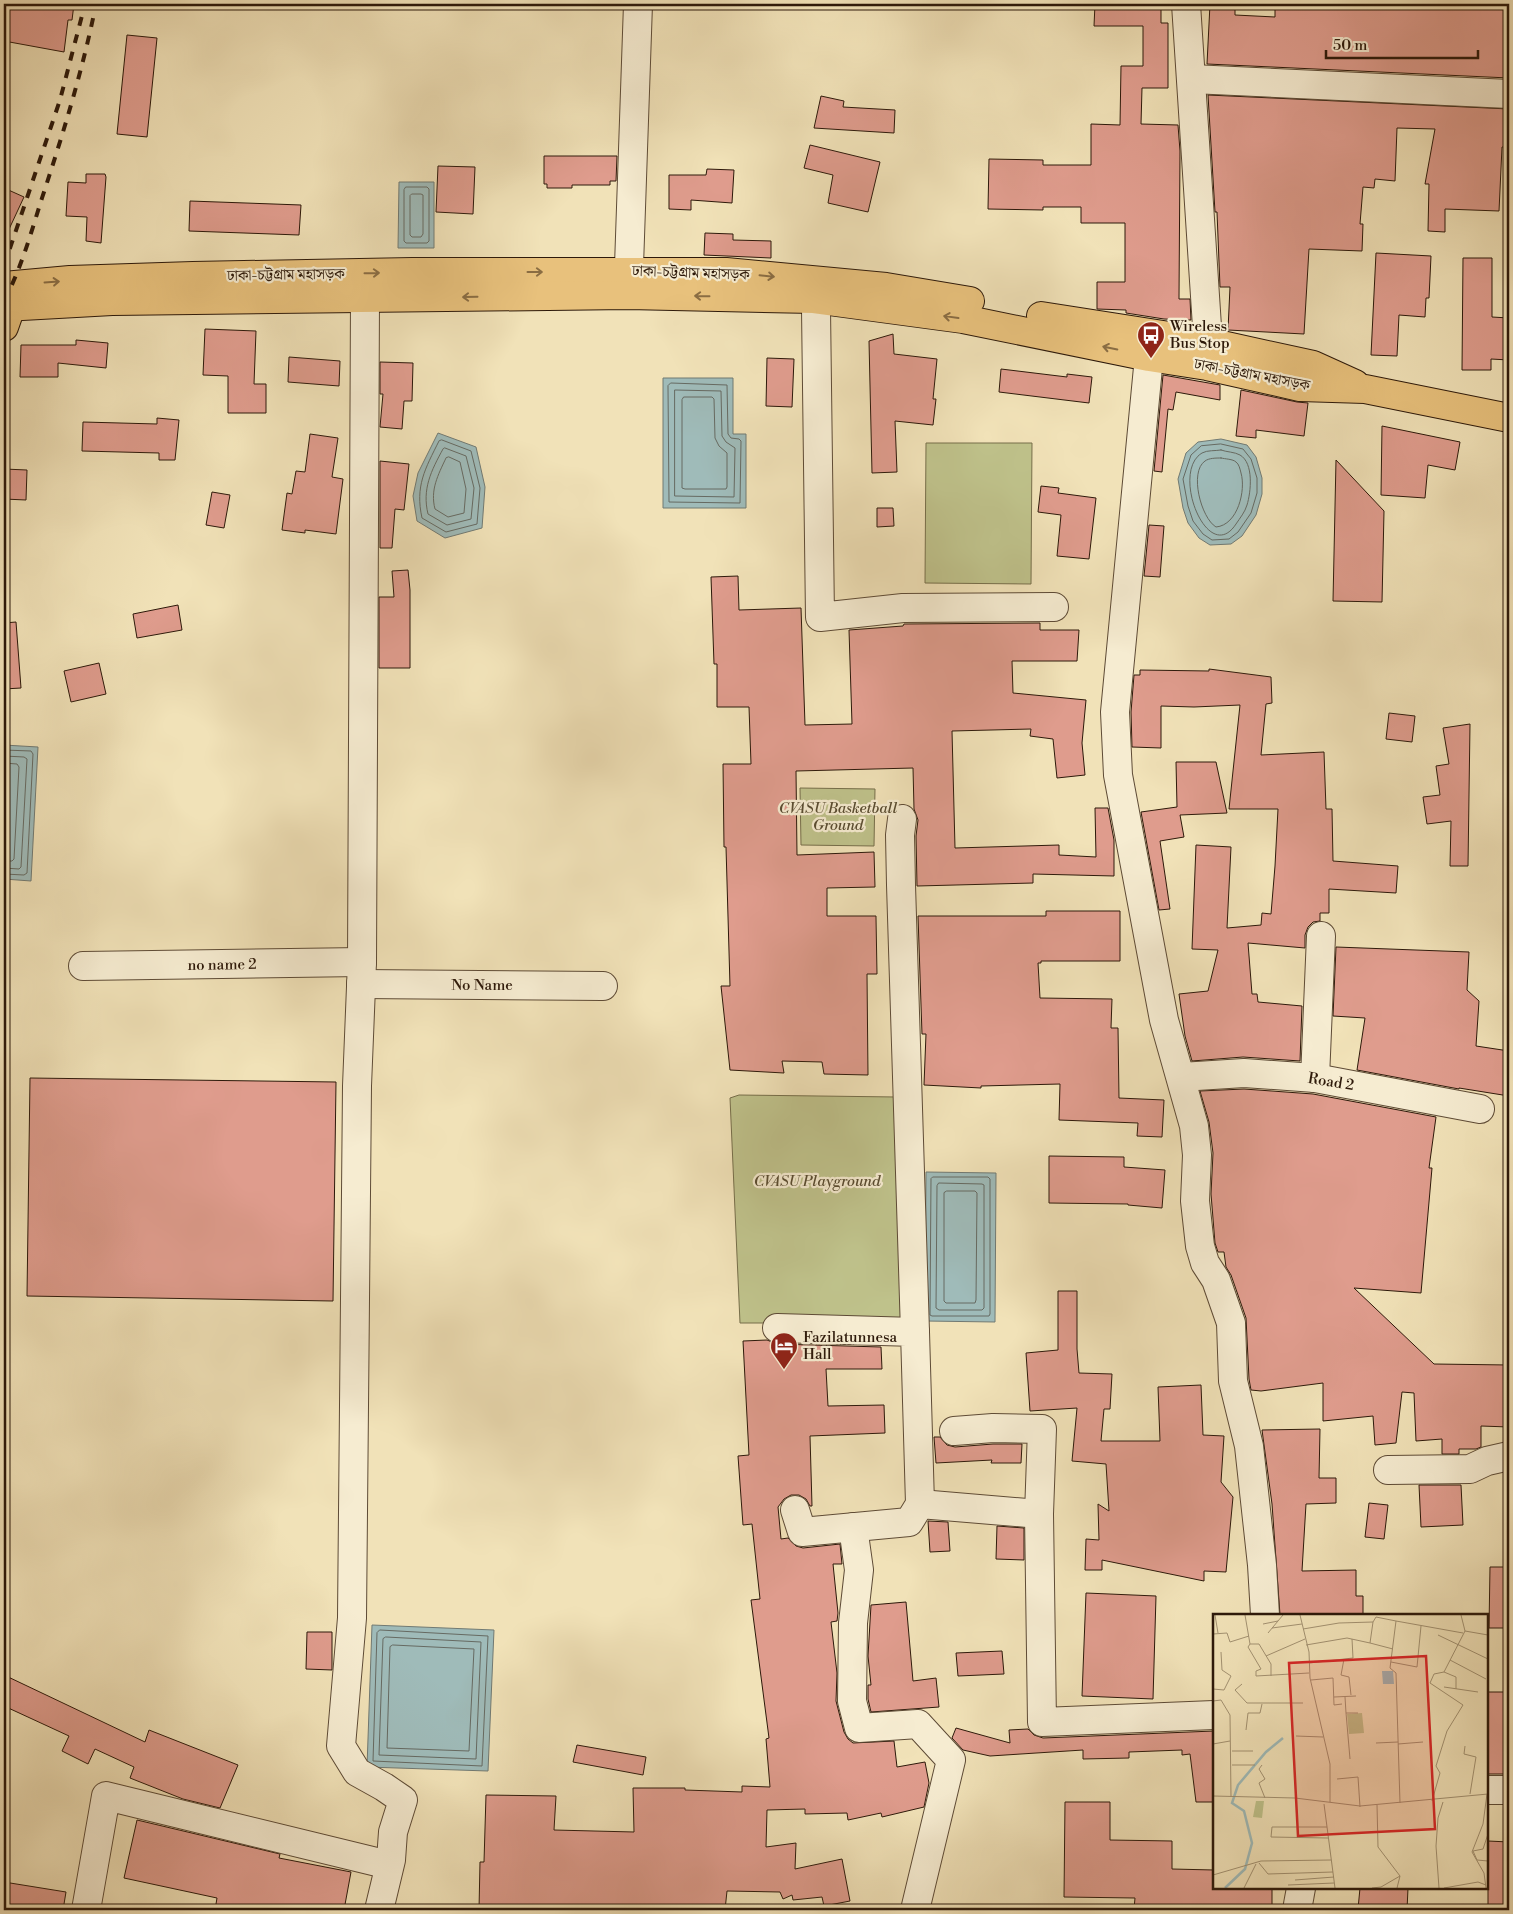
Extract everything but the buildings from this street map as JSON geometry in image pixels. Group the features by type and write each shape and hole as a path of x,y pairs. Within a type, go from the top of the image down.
{"highway":[{"name":"ঢাকা-চট্টগ্রাম মহাসড়ক","path":"5,307 112,301 365,299 628,283 726,272 1149,357 1207,366 1300,387 1365,389 1509,418"},
{"name":"ঢাকা-চট্টগ্রাম মহাসড়ক","path":"5,307 70,280 193,276 628,283"},
{"name":"ঢাকা-চট্টগ্রাম মহাসড়ক","path":"814,290 886,287 1034,315 1208,342 1313,364 1365,389"}],"street":[{"path":"628,283 638,4"},
{"path":"1186,4 1208,342"},
{"path":"1192,79 1509,94"},
{"path":"814,290 820,618 903,608 1054,607"},
{"path":"365,299 361,973 357,1086 352,1618 341,1746 357,1772 403,1800 393,1832 389,1865 379,1910"},
{"path":"1149,357 1115,712 1118,775 1164,1020 1194,1126 1196,1155 1195,1200 1200,1246 1205,1263 1219,1287 1231,1323 1233,1381 1248,1446 1262,1565 1265,1614"},
{"path":"795,1510 802,1532 909,1522 920,1504 901,895 900,835 902,819"},
{"path":"1315,1078 1322,936"},
{"name":"no name 2","path":"83,966 361,973"},
{"name":"No Name","path":"361,973 603,986"},
{"name":"Road 2","path":"1181,1078 1244,1073 1315,1078 1480,1109"},
{"path":"777,1328 915,1332"},
{"path":"954,1430 993,1428 1042,1429 1039,1514 1042,1722 1213,1715"},
{"path":"1388,1470 1470,1469 1487,1461 1509,1456"},
{"path":"920,1504 1039,1514"},
{"path":"853,1527 858,1570 853,1623 852,1701 859,1728 918,1724 951,1760 914,1910"},
{"path":"1488,1790 1509,1790"},
{"path":"86,1910 106,1796 389,1865"},
{"path":"1297,1910 1301,1889"}],"green space":[{"path":"926,443 1032,443 1031,584 925,583"},
{"name":"CVASU Basketball Ground","path":"800,788 875,789 874,846 801,845"},
{"name":"CVASU Playground","path":"739,1095 897,1097 906,1323 740,1323 730,1098"}],"water":[{"path":"399,182 434,182 434,248 398,248"},
{"path":"663,378 733,378 733,434 746,434 746,508 663,508"},
{"path":"438,433 476,447 485,487 482,528 445,538 417,521 413,496 418,473"},
{"path":"1221,439 1247,445 1256,457 1262,478 1262,494 1256,515 1242,536 1231,544 1210,545 1199,538 1188,523 1183,508 1178,479 1186,453 1198,442"},
{"path":"4,745 38,747 31,881 4,879"},
{"path":"926,1172 996,1173 995,1322 925,1321"},
{"path":"372,1625 494,1630 488,1771 367,1767"}],"railway":[{"path":"4,266 60,100 85,4"},
{"path":"4,301 25,251 57,150 79,77 96,4"}],"place":[{"name":"Wireless Bus Stop","path":"1151,359"},
{"name":"Fazilatunnesa Hall","path":"784,1370"}]}
